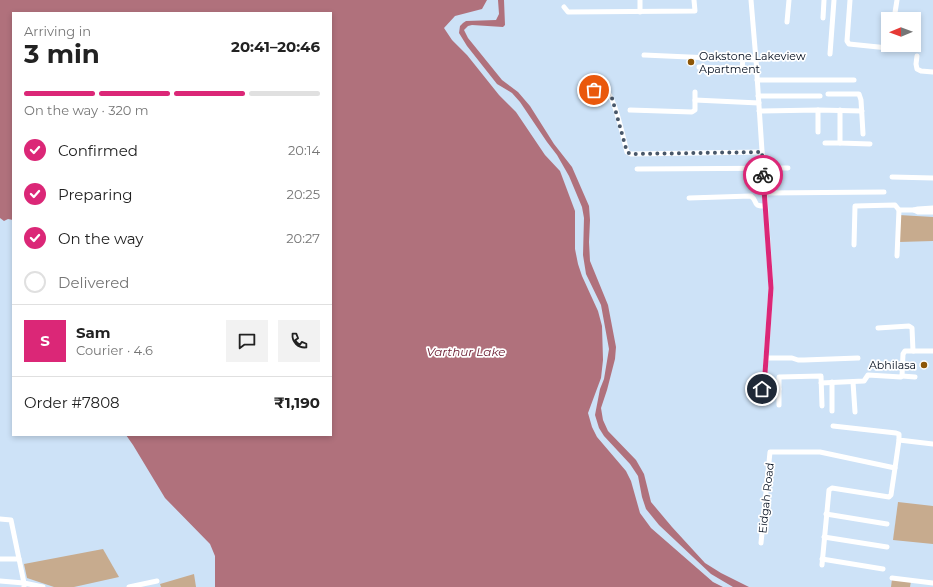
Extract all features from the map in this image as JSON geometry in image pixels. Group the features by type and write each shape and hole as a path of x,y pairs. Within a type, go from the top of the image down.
{"street":[{"path":"640,0 640,12"},
{"path":"564,7 568,12 695,11 694,0"},
{"path":"751,0 771,288 765,373 762,389 779,389"},
{"path":"787,22 789,0"},
{"path":"823,18 824,0"},
{"path":"830,54 834,0"},
{"path":"850,0 847,39 849,44 881,47"},
{"path":"895,12 897,0"},
{"path":"644,55 756,60"},
{"path":"917,56 917,69 921,71 933,72"},
{"path":"698,67 740,69 742,68 743,59"},
{"path":"757,80 854,80"},
{"path":"592,89 604,90 610,94 627,152 631,154 762,152"},
{"path":"630,110 692,112 695,110 695,92"},
{"path":"828,94 859,94 861,100 863,134"},
{"path":"758,96 820,96"},
{"path":"695,100 758,103"},
{"path":"818,110 818,132"},
{"path":"840,110 840,143"},
{"path":"759,111 862,111"},
{"path":"825,143 870,144"},
{"path":"637,169 788,168"},
{"path":"892,177 933,178"},
{"path":"765,193 884,192"},
{"path":"689,198 752,196 756,205 765,206"},
{"path":"854,245 855,206 896,205 899,210 897,256"},
{"path":"899,210 933,208"},
{"path":"914,210 918,212 933,212"},
{"path":"878,328 909,326 912,328 913,351"},
{"path":"902,376 903,354 905,351 933,351"},
{"path":"766,358 792,358 798,360 858,358"},
{"path":"821,383 864,381 868,375 915,377"},
{"path":"779,405 779,377 821,376 822,406"},
{"path":"832,382 832,411"},
{"path":"853,382 855,412"},
{"path":"832,426 900,434 891,495 889,497 832,488 828,492 822,562 883,569"},
{"path":"899,440 933,444"},
{"name":"Eidgah Road","path":"761,543 770,452 820,452 895,468"},
{"path":"826,514 887,524"},
{"path":"0,520 11,520 24,585"},
{"path":"824,537 887,547"},
{"path":"0,559 19,559"},
{"path":"892,578 933,583"},
{"path":"129,587 157,581"},
{"path":"0,582 43,587"}],"shaded area":[{"path":"899,215 933,217 933,241 899,242"},
{"path":"898,502 933,506 933,544 893,540"},
{"path":"103,549 119,577 74,587 54,587 27,578 24,564"},
{"path":"194,574 196,587 161,587 160,584"},
{"path":"892,579 911,581 910,587 891,587"}],"water":[{"name":"Varthur Lake","path":"0,0 487,0 482,9 455,16 444,28 452,40 467,55 499,95 516,112 545,155 560,171 575,211 575,249 578,264 598,311 602,326 603,360 601,378 588,413 592,427 597,437 626,471 631,481 640,513 651,528 713,582 723,587 215,587 215,556 210,544 165,498 127,436 332,436 332,12 12,12 12,220 8,219 4,221 0,218"},
{"path":"498,0 504,0 505,25 503,27 472,25 468,26 464,30 468,38 502,80 518,92 530,106 554,144 572,167 589,206 590,261 608,305 616,347 615,359 601,408 603,420 608,431 636,460 644,474 651,502 672,527 705,563 749,587 733,587 711,574 659,525 646,509 638,476 630,464 604,436 599,428 595,415 600,389 604,379 609,349 601,305 586,274 583,255 584,218 582,207 569,176 557,155 520,102 512,93 497,84 467,46 459,33 460,26 466,21 496,20 499,14"}],"way so far":[{"path":"594,90 604,90 610,94 627,152 634,155 762,152 763,175"}],"place":[{"name":"Oakstone Lakeview Apartment","path":"691,62"},
{"name":"Abhilasa","path":"924,365"}],"route":[{"path":"762,389 765,373 771,288 763,175"}]}
